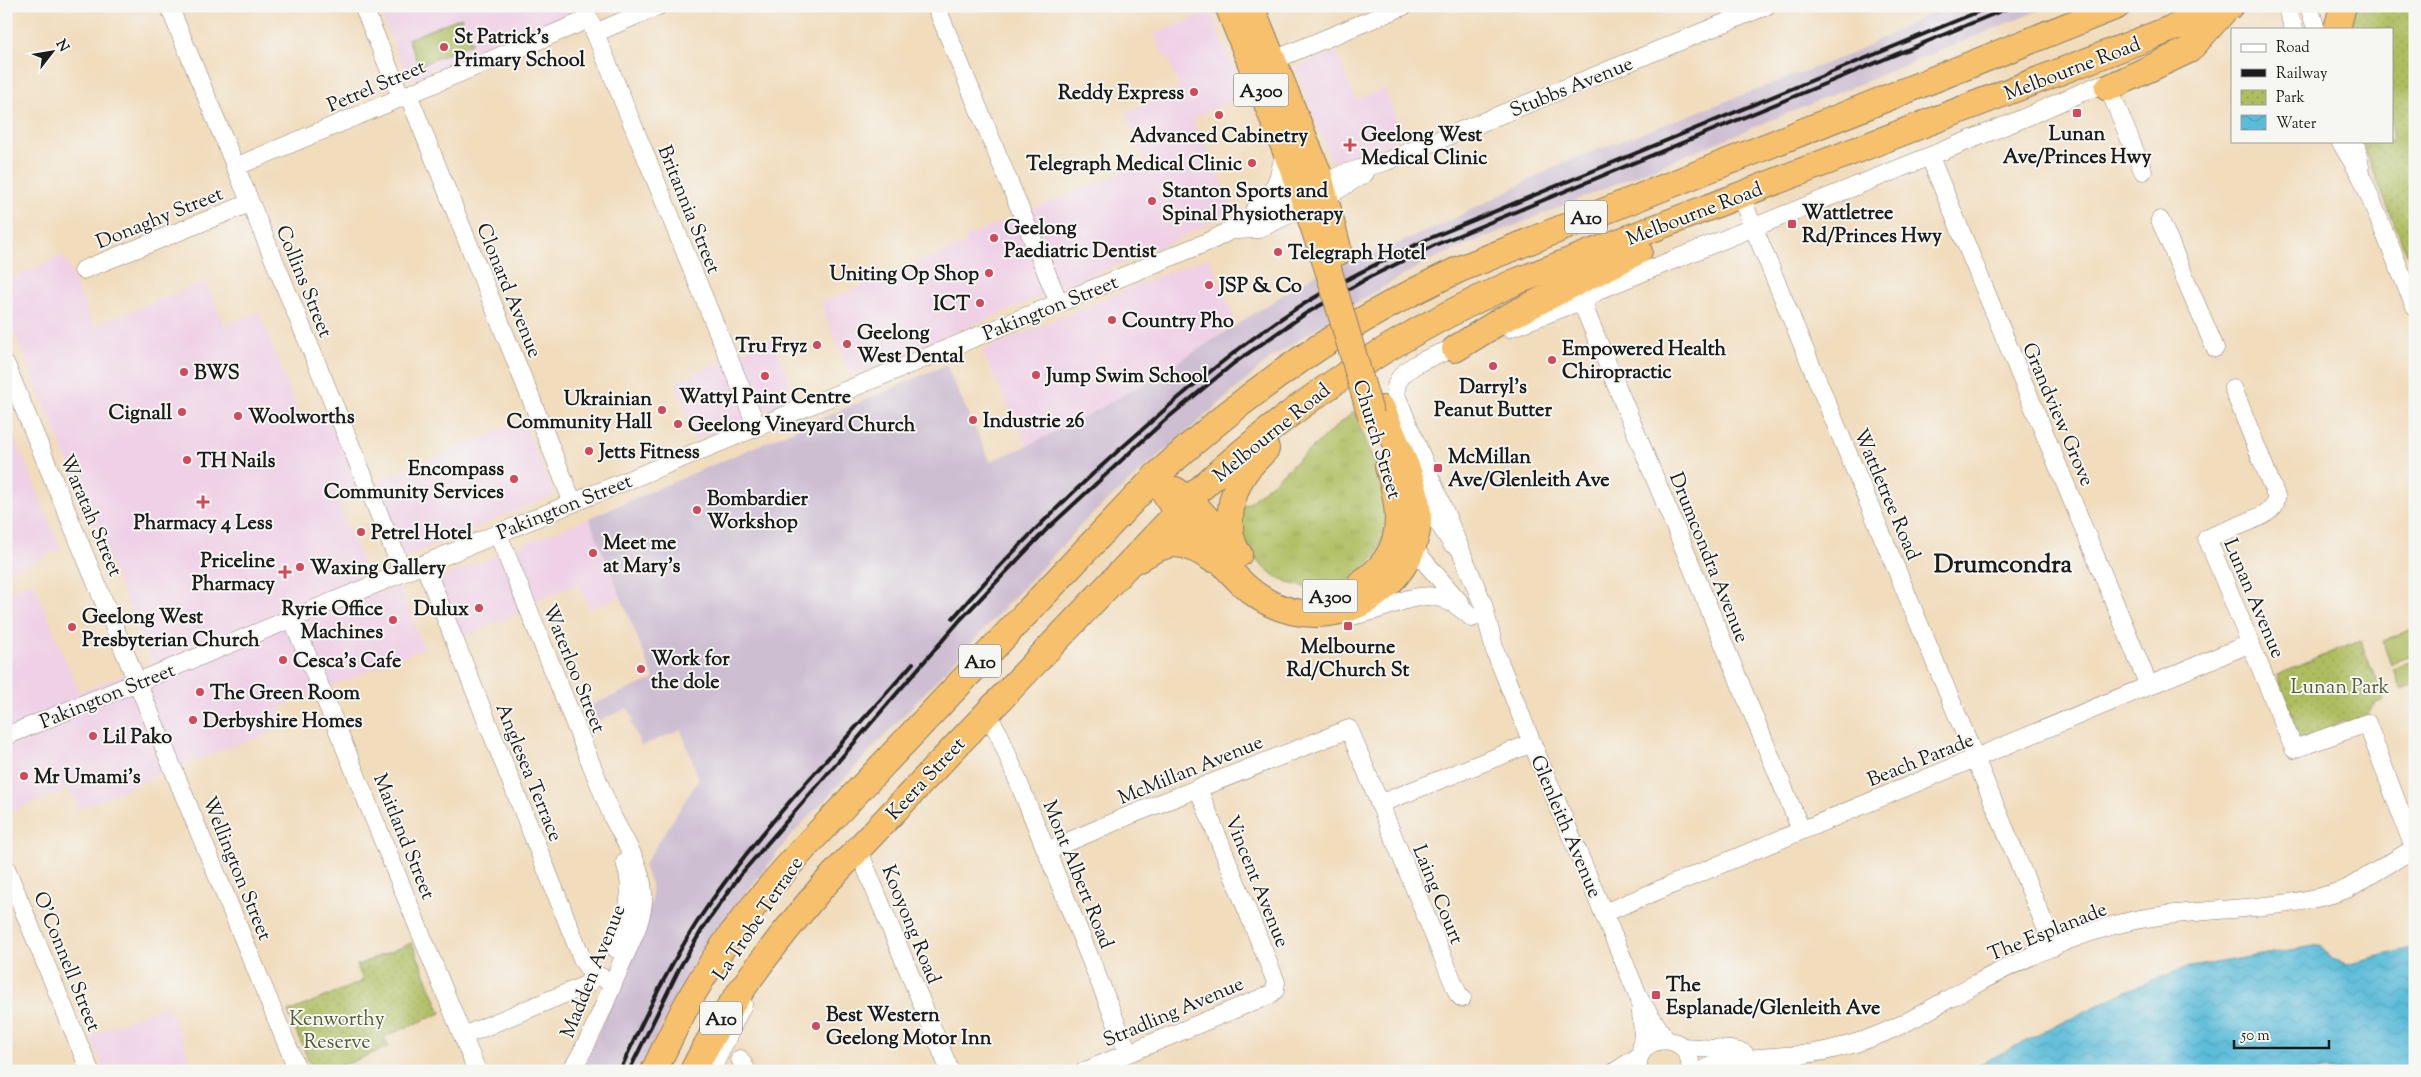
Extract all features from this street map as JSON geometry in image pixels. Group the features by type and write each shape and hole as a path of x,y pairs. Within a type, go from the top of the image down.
{"highway":[{"name":"Church Street","path":"1228,6 1285,147 1315,195"},
{"name":"Church Street","path":"1183,506 1237,552 1255,571 1276,587 1300,596 1325,597 1352,589 1374,573 1393,546 1399,521 1395,488 1336,268 1274,60 1251,6"},
{"name":"Melbourne Road","path":"1156,476 1226,414 1296,361 1351,326 1432,282 1551,231 2116,6"},
{"path":"2337,28 2343,6"},
{"name":"Melbourne Road","path":"1183,506 1247,447 1332,383 1422,326 1468,302 1523,278 2228,7"},
{"path":"2108,88 2189,50 2228,7"},
{"path":"1455,349 1500,321 1616,261 1665,239 1740,195"},
{"path":"1237,552 1229,526 1240,479 1249,466 1332,383"},
{"name":"Church Street","path":"1156,476 1183,506 1238,579 1270,604 1298,613 1336,612 1369,599 1396,575 1413,548 1418,506 1398,452 1376,412"},
{"name":"Keera Street","path":"805,847 1156,476"},
{"name":"Keera Street","path":"757,971 792,923 858,850 1183,506"},
{"name":"Glenleith Avenue","path":"1399,521 1413,548"},
{"path":"1122,570 1148,553 1179,544 1197,549 1238,579"},
{"path":"654,1071 682,1014 709,966 751,908 805,847"},
{"name":"La Trobe Terrace","path":"671,1071 713,984 805,847"},
{"name":"La Trobe Terrace","path":"693,1071 721,1019 757,971"}],"street":[{"name":"Collins Street","path":"169,6 403,572"},
{"name":"Clonard Avenue","path":"363,6 405,96 573,503"},
{"name":"Petrel Street","path":"235,167 590,19 658,6"},
{"path":"936,6 1059,303"},
{"path":"1274,60 1404,6"},
{"name":"Stubbs Avenue","path":"1315,195 1343,174 1376,165 1766,6"},
{"path":"2286,6 2294,28"},
{"path":"2309,6 2316,28"},
{"name":"Britannia Street","path":"590,19 757,427"},
{"path":"1455,349 1586,299 1599,290 1753,226 1930,157 2096,86 2104,85 2108,88 2143,171"},
{"path":"2341,142 2362,178 2415,307"},
{"path":"2355,142 2362,178"},
{"path":"1233,230 1265,202 1276,188 1281,174 1285,147"},
{"name":"Grandview Grove","path":"1930,157 2149,686"},
{"name":"Pakington Street","path":"6,736 1233,230 1258,229 1315,195"},
{"name":"Wattletree Road","path":"1740,195 2054,947"},
{"name":"Donaghy Street","path":"84,270 250,204"},
{"path":"2160,220 2215,348"},
{"name":"Drumcondra Avenue","path":"1586,299 1585,310 1801,830"},
{"name":"Glenleith Avenue","path":"1455,349 1409,368 1399,377 1396,387 1398,399 1483,604 1495,651 1532,743 1640,1000 1690,1060 1690,1071"},
{"name":"Waratah Street","path":"6,365 139,681"},
{"name":"Lunan Avenue","path":"2233,388 2276,496 2276,502 2275,506 2266,513 2207,538 2294,749 2367,722 2415,848"},
{"name":"Glenleith Avenue","path":"1398,452 1435,520 1467,564"},
{"name":"Waterloo Street","path":"498,534 613,818 632,853 636,886"},
{"name":"Glenleith Avenue","path":"1413,548 1447,585 1495,651"},
{"name":"Anglesea Terrace","path":"424,564 583,961 604,978"},
{"path":"1298,613 1320,617 1355,616 1422,596 1447,585 1467,564"},
{"path":"1422,596 1444,597 1472,618"},
{"name":"Maitland Street","path":"292,618 477,1071"},
{"name":"Beach Parade","path":"1604,913 2251,643"},
{"name":"Wellington Street","path":"139,681 298,1071"},
{"name":"Mont Albert Road","path":"986,713 999,734 1128,1052"},
{"name":"McMillan Avenue","path":"1047,851 1198,788 1349,729"},
{"name":"Laing Court","path":"1349,729 1458,994 1462,998"},
{"path":"1379,804 1532,743"},
{"name":"Vincent Avenue","path":"1198,788 1276,982 1275,990"},
{"name":"The Esplanade","path":"1700,1071 1722,1062 1757,1056 1784,1056 1820,1052 1862,1041 1890,1030 1972,986 2054,947 2102,928 2132,921 2297,901 2335,893 2347,889 2415,848"},
{"name":"Kooyong Road","path":"858,850 950,1071"},
{"name":"O'Connell Street","path":"6,868 90,1071"},
{"name":"Madden Avenue","path":"571,1071 590,1038 604,978 636,886"},
{"name":"Keera Street","path":"711,1071 737,1019 757,971"},
{"path":"463,1036 604,978"},
{"name":"Stradling Avenue","path":"1086,1071 1270,994 1275,990"},
{"name":"Glenleith Avenue","path":"1639,1060 1643,1033 1640,1000"},
{"path":"1616,1071 1639,1060 1652,1043 1674,1043"},
{"name":"The Esplanade","path":"1674,1043 1731,1050 1757,1056"}],"shaded area":[{"name":"St Patrick's Primary School","path":"378,6 575,6 577,12 409,81"},
{"path":"1945,6 2049,6 1428,261 1337,314 1269,360 1090,516 789,838 698,955 639,1071 582,1071 652,901 651,884 644,865 699,779 681,730 641,746 631,722 634,721 628,708 598,721 591,705 654,679 589,518 946,365 990,461 1027,446 1101,408 1155,377 1322,270 1373,254 1441,225 1565,162 1851,54"},
{"path":"1210,12 1245,95 1192,118 1235,210 1182,237 1142,155 1125,113 1166,96 1180,87 1167,56 1163,56 1154,34"},
{"path":"1336,51 1356,100 1384,88 1404,137 1343,164 1330,159 1295,68"},
{"path":"1145,163 1181,238 851,376 820,303 966,243 966,237"},
{"path":"64,255 93,326 206,281 224,326 259,312 303,424 331,413 365,493 339,505 376,595 399,587 424,648 279,708 287,727 184,764 79,809 69,788 6,814 6,592 33,581 79,692 152,663 6,312 6,280"},
{"path":"1209,257 1230,307 1234,322 1214,339 1155,377 1101,408 1027,446 982,351 1144,282"},
{"path":"774,338 794,399 694,441 676,382"},
{"path":"6,416 61,550 6,572"},
{"path":"523,421 554,495 403,558 372,484"},
{"path":"589,518 621,596 589,609 579,583 538,601 524,611 460,638 437,580"},
{"path":"167,1004 195,1071 105,1071 90,1036"}],"green space":[{"path":"2356,6 2415,6 2415,274 2361,142 2394,142 2394,28 2344,28 2349,14"},
{"path":"461,17 472,43 419,66 408,39"},
{"path":"1354,411 1378,471 1390,511 1377,554 1355,577 1340,584 1324,588 1308,588 1292,584 1275,576 1259,563 1238,538 1238,509 1249,503"},
{"path":"2415,628 2415,654 2391,664 2382,641"},
{"name":"Lunan Park","path":"2360,640 2384,700 2376,703 2364,719 2354,723 2343,721 2305,741 2296,737 2291,725 2294,719 2277,675"},
{"path":"2415,660 2415,685 2402,690 2393,669"},
{"name":"Kenworthy Reserve","path":"412,943 441,1013 384,1037 388,1047 330,1071 313,1071 288,1012 363,981 357,965"}],"water":[{"path":"2320,945 2332,959 2347,964 2415,947 2415,1071 1966,1071 2126,991 2185,968"}],"railway":[{"path":"953,618 1021,544 1118,451 1179,397 1254,337 1310,300 1428,239 1992,6"},
{"path":"629,1071 680,967 703,928 741,874 961,619 1047,529 1164,421 1234,363 1305,314 1370,277 1435,245 2013,6"},
{"path":"620,1071 668,972 701,916 725,882 803,786 913,663"}],"place":[{"name":"St Patrick's Primary School","path":"444,47"},
{"name":"Reddy Express","path":"1194,92"},
{"name":"Lunan Ave/Princes Hwy","path":"2077,113"},
{"name":"Advanced Cabinetry","path":"1219,115"},
{"name":"Geelong West Medical Clinic","path":"1350,145"},
{"name":"Telegraph Medical Clinic","path":"1252,163"},
{"name":"Stanton Sports and Spinal Physiotherapy","path":"1152,201"},
{"name":"Wattletree Rd/Princes Hwy","path":"1792,224"},
{"name":"Geelong Paediatric Dentist","path":"994,238"},
{"name":"Telegraph Hotel","path":"1278,252"},
{"name":"Uniting Op Shop","path":"989,273"},
{"name":"JSP & Co","path":"1209,285"},
{"name":"ICT","path":"980,303"},
{"name":"Country Pho","path":"1112,320"},
{"name":"Geelong West Dental","path":"847,344"},
{"name":"Tru Fryz","path":"817,345"},
{"name":"Empowered Health Chiropractic","path":"1552,360"},
{"name":"Darryl's Peanut Butter","path":"1493,366"},
{"name":"BWS","path":"184,372"},
{"name":"Jump Swim School","path":"1036,375"},
{"name":"Wattyl Paint Centre","path":"765,376"},
{"name":"Ukrainian Community Hall","path":"662,410"},
{"name":"Cignall","path":"182,412"},
{"name":"Woolworths","path":"238,416"},
{"name":"Industrie 26","path":"973,420"},
{"name":"Geelong Vineyard Church","path":"678,424"},
{"name":"Jetts Fitness","path":"589,451"},
{"name":"TH Nails","path":"187,460"},
{"name":"McMillan Ave/Glenleith Ave","path":"1438,468"},
{"name":"Encompass Community Services","path":"514,479"},
{"name":"Pharmacy 4 Less","path":"203,502"},
{"name":"Bombardier Workshop","path":"697,510"},
{"name":"Petrel Hotel","path":"361,532"},
{"name":"Meet me at Mary's","path":"593,553"},
{"name":"Waxing Gallery","path":"300,567"},
{"name":"Priceline Pharmacy","path":"285,572"},
{"name":"Dulux","path":"479,608"},
{"name":"Ryrie Office Machines","path":"393,620"},
{"name":"Melbourne Rd/Church St","path":"1348,626"},
{"name":"Geelong West Presbyterian Church","path":"72,627"},
{"name":"Cesca's Cafe","path":"283,660"},
{"name":"Work for the dole","path":"641,669"},
{"name":"The Green Room","path":"200,692"},
{"name":"Derbyshire Homes","path":"193,720"},
{"name":"Lil Pako","path":"93,736"},
{"name":"Mr Umami's","path":"24,776"},
{"name":"The Esplanade/Glenleith Ave","path":"1656,995"},
{"name":"Best Western Geelong Motor Inn","path":"816,1026"}],"district":[{"name":"Drumcondra","path":"2003,563"}]}
